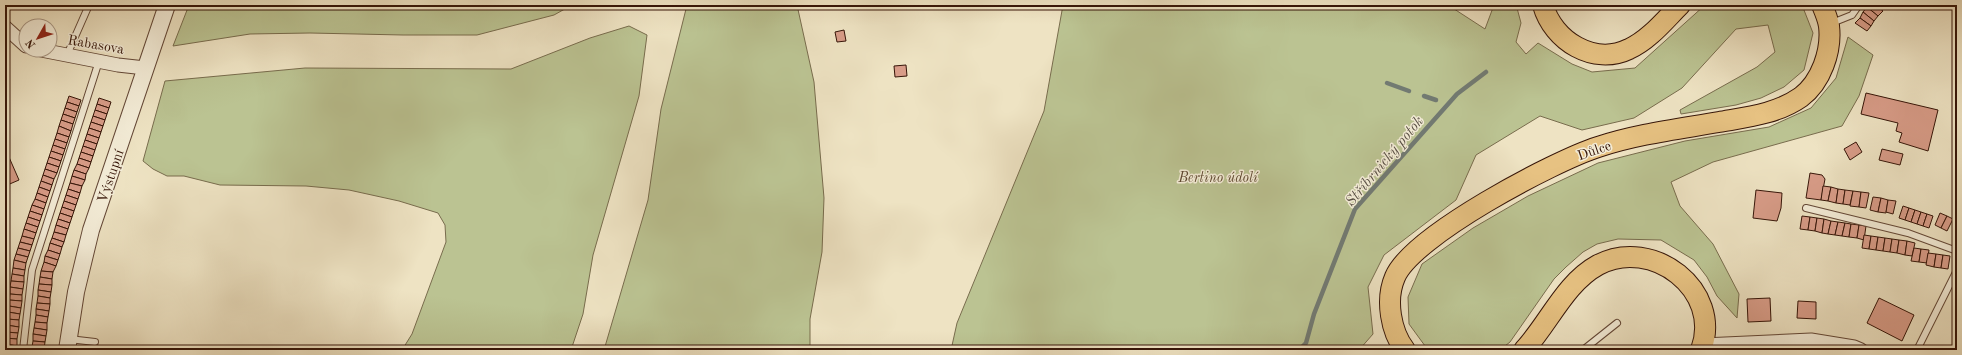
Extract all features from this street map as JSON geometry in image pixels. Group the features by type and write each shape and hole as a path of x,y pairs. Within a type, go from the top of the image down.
{"main road":[{"path":"1543,5 1545,14 1561,36 1574,47 1605,55 1630,49 1646,38 1680,5"},
{"name":"Důlce","path":"1405,350 1394,329 1390,311 1394,278 1404,263 1418,248 1439,233 1539,172 1598,147 1632,137 1752,116 1789,104 1803,95 1821,71 1827,57 1830,40 1829,25 1822,5"},
{"path":"1524,350 1575,283 1587,272 1616,258 1634,257 1650,259 1664,265 1683,277 1692,288 1704,317 1706,332 1702,347"}],"street":[{"name":"Výstupní","path":"68,345 76,292 91,230 167,5"},
{"path":"5,27 18,39"},
{"name":"Rabasova","path":"58,53 145,68"},
{"path":"1702,347 1811,340 1854,347 1861,350"}],"lane":[{"path":"67,55 89,5"},
{"path":"1829,25 1852,15 1859,5"},
{"path":"23,350 32,270 99,61"},
{"path":"1806,208 1908,233 1957,250"},
{"path":"1917,350 1957,270"},
{"path":"1583,350 1617,323"},
{"path":"68,345 95,342"}],"green space":[{"path":"189,5 572,5 554,15 477,35 310,33 250,34 173,46"},
{"path":"687,5 797,5 814,82 824,198 822,252 810,319 810,350 604,350 648,200 661,109"},
{"name":"Bertino údolí","path":"1063,5 1448,5 1485,29 1494,5 1509,5 1517,8 1521,23 1516,42 1526,54 1538,43 1572,64 1592,72 1635,68 1705,5 1802,5 1813,33 1804,70 1784,87 1761,98 1736,105 1681,114 1680,110 1757,67 1775,52 1768,25 1736,29 1682,88 1634,118 1582,130 1540,116 1476,155 1456,200 1384,255 1368,287 1373,334 1359,350 951,350 957,323 1044,111"},
{"path":"629,26 647,35 639,96 593,255 583,314 571,350 402,350 412,334 446,242 445,225 438,213 399,201 349,190 306,186 220,185 184,176 167,176 153,169 143,161 165,81 305,68 511,69 590,38"},
{"path":"1848,37 1873,55 1859,96 1842,126 1713,162 1671,182 1680,206 1713,244 1739,294 1737,318 1717,296 1707,277 1694,260 1661,240 1618,239 1597,244 1583,252 1566,267 1554,279 1510,342 1500,350 1428,350 1409,324 1408,297 1422,264 1473,228 1528,196 1598,163 1685,141 1769,127 1811,108 1836,78"}],"building":[{"path":"1869,5 1875,5 1883,11 1878,16 1867,7"},
{"path":"1867,7 1878,16 1874,21 1863,12"},
{"path":"1863,12 1874,21 1871,26 1860,18"},
{"path":"1860,18 1871,26 1867,31 1855,23"},
{"path":"844,30 846,41 837,42 835,32"},
{"path":"906,65 907,76 895,77 894,66"},
{"path":"1866,93 1938,110 1928,151 1899,142 1902,133 1896,131 1898,123 1861,114"},
{"path":"69,96 81,100 79,106 67,102"},
{"path":"99,98 111,102 109,108 97,104"},
{"path":"67,102 79,106 77,112 65,108"},
{"path":"97,104 109,108 107,114 95,110"},
{"path":"65,108 77,112 75,118 63,114"},
{"path":"95,110 107,114 105,120 93,116"},
{"path":"63,114 75,118 73,124 61,120"},
{"path":"93,116 105,120 103,126 91,122"},
{"path":"61,120 73,124 71,131 59,126"},
{"path":"91,122 103,126 101,132 89,128"},
{"path":"59,126 71,131 69,137 57,133"},
{"path":"89,128 101,132 99,138 87,134"},
{"path":"57,133 69,137 67,143 55,139"},
{"path":"87,134 99,138 97,144 85,140"},
{"path":"55,139 67,143 65,149 53,145"},
{"path":"85,140 97,144 95,150 83,146"},
{"path":"1856,142 1862,152 1850,160 1844,149"},
{"path":"53,145 65,149 63,155 51,151"},
{"path":"83,146 95,150 93,156 81,152"},
{"path":"5,148 19,180 5,186"},
{"path":"1882,149 1903,154 1900,165 1879,160"},
{"path":"51,151 63,155 61,161 49,157"},
{"path":"81,152 93,156 91,162 79,158"},
{"path":"49,157 61,161 59,167 47,163"},
{"path":"79,158 91,162 89,168 77,164"},
{"path":"47,163 59,167 57,173 45,169"},
{"path":"77,164 89,168 86,174 74,170"},
{"path":"45,169 57,173 54,179 43,175"},
{"path":"74,170 86,174 85,180 72,176"},
{"path":"1810,173 1822,175 1825,179 1821,200 1806,198"},
{"path":"43,175 54,179 52,185 41,181"},
{"path":"72,176 85,180 82,186 70,183"},
{"path":"41,181 52,185 50,191 39,187"},
{"path":"70,183 82,186 80,193 68,189"},
{"path":"1823,186 1831,187 1828,201 1821,200"},
{"path":"39,187 50,191 48,197 37,193"},
{"path":"1831,187 1838,189 1836,203 1828,201"},
{"path":"68,189 80,193 78,199 66,195"},
{"path":"1838,189 1845,190 1843,204 1836,203"},
{"path":"1756,190 1782,193 1781,208 1777,221 1753,218"},
{"path":"1845,190 1853,191 1850,205 1843,204"},
{"path":"1853,191 1861,192 1859,207 1850,206"},
{"path":"1861,192 1869,193 1866,208 1859,207"},
{"path":"37,193 48,197 46,203 35,199"},
{"path":"66,195 78,199 76,205 64,201"},
{"path":"1873,197 1881,198 1878,212 1870,210"},
{"path":"1881,198 1888,200 1886,213 1878,212"},
{"path":"35,199 46,203 44,209 32,205"},
{"path":"1888,200 1896,201 1893,214 1886,212"},
{"path":"64,201 76,205 74,211 62,207"},
{"path":"32,205 44,209 42,215 30,211"},
{"path":"1903,206 1909,208 1905,220 1899,218"},
{"path":"62,207 74,211 72,217 60,213"},
{"path":"1909,208 1915,210 1911,222 1905,220"},
{"path":"1915,210 1921,212 1917,224 1911,222"},
{"path":"30,211 42,215 40,221 28,217"},
{"path":"1921,212 1927,214 1923,226 1917,224"},
{"path":"60,213 72,217 70,223 58,219"},
{"path":"1940,213 1947,216 1941,228 1935,225"},
{"path":"1927,214 1933,216 1929,228 1923,226"},
{"path":"1802,216 1810,217 1808,230 1800,229"},
{"path":"1947,216 1953,219 1947,231 1941,228"},
{"path":"28,217 40,221 38,227 26,223"},
{"path":"1810,217 1817,218 1815,231 1808,230"},
{"path":"1817,218 1824,219 1822,233 1815,231"},
{"path":"58,219 70,223 68,229 56,225"},
{"path":"1824,219 1831,221 1828,234 1822,233"},
{"path":"1831,221 1838,222 1835,235 1828,234"},
{"path":"1838,222 1845,223 1842,236 1835,235"},
{"path":"26,223 38,227 36,233 24,229"},
{"path":"1845,223 1851,224 1849,237 1842,236"},
{"path":"1851,224 1859,225 1857,238 1849,237"},
{"path":"56,225 68,229 66,235 54,232"},
{"path":"1859,225 1866,226 1864,240 1857,238"},
{"path":"24,229 36,233 34,239 22,236"},
{"path":"54,232 66,235 64,242 52,238"},
{"path":"1864,235 1871,236 1869,249 1862,248"},
{"path":"22,236 34,239 32,245 20,242"},
{"path":"1871,236 1878,237 1876,250 1869,249"},
{"path":"1878,237 1885,238 1883,251 1876,250"},
{"path":"52,238 64,242 62,247 50,243"},
{"path":"1885,238 1892,239 1890,252 1883,251"},
{"path":"1892,239 1899,240 1897,253 1890,252"},
{"path":"1899,240 1907,241 1905,255 1897,253"},
{"path":"1907,241 1915,243 1912,256 1905,255"},
{"path":"20,242 32,245 30,251 18,248"},
{"path":"50,243 62,247 60,254 48,250"},
{"path":"18,248 30,251 28,257 16,254"},
{"path":"1914,248 1921,249 1919,262 1911,261"},
{"path":"1921,249 1929,250 1927,263 1919,262"},
{"path":"48,250 60,254 58,260 45,256"},
{"path":"1928,253 1936,254 1934,267 1926,265"},
{"path":"16,254 28,257 26,263 14,260"},
{"path":"1936,254 1943,255 1941,268 1934,267"},
{"path":"1943,255 1950,256 1948,269 1941,268"},
{"path":"45,256 58,260 56,266 44,262"},
{"path":"14,260 26,263 25,270 13,268"},
{"path":"44,262 56,266 53,272 41,271"},
{"path":"13,268 25,270 24,276 12,274"},
{"path":"41,271 53,272 52,279 40,277"},
{"path":"12,274 24,276 24,282 11,281"},
{"path":"40,277 52,279 52,285 39,284"},
{"path":"11,281 24,282 23,289 10,287"},
{"path":"39,284 52,285 51,292 38,290"},
{"path":"10,287 23,289 22,295 10,294"},
{"path":"38,290 51,292 50,298 38,296"},
{"path":"10,294 22,295 22,301 9,300"},
{"path":"38,296 50,298 50,304 37,303"},
{"path":"1770,298 1771,321 1748,322 1747,299"},
{"path":"1879,298 1914,315 1902,341 1867,323"},
{"path":"9,300 22,301 21,308 9,306"},
{"path":"1798,301 1816,302 1816,319 1797,318"},
{"path":"37,303 50,304 49,311 36,309"},
{"path":"9,306 21,308 20,314 8,312"},
{"path":"36,309 49,311 48,317 36,315"},
{"path":"8,312 20,314 19,320 7,319"},
{"path":"36,315 48,317 47,323 35,322"},
{"path":"7,319 19,320 19,327 6,325"},
{"path":"35,322 47,323 47,330 34,328"},
{"path":"6,325 19,327 18,333 6,332"},
{"path":"34,328 47,330 46,336 33,334"},
{"path":"6,332 18,333 17,339 5,338"},
{"path":"33,334 46,336 45,342 33,341"},
{"path":"5,338 17,339 17,346 5,344"},
{"path":"33,341 45,342 44,349 32,347"},
{"path":"5,344 17,346 16,350 5,350"}],"waterway":[{"name":"Stříbrnický potok","path":"1299,350 1306,343 1314,314 1355,209 1457,94 1486,72"},
{"path":"1387,83 1409,91"},
{"path":"1424,96 1436,100"}]}
